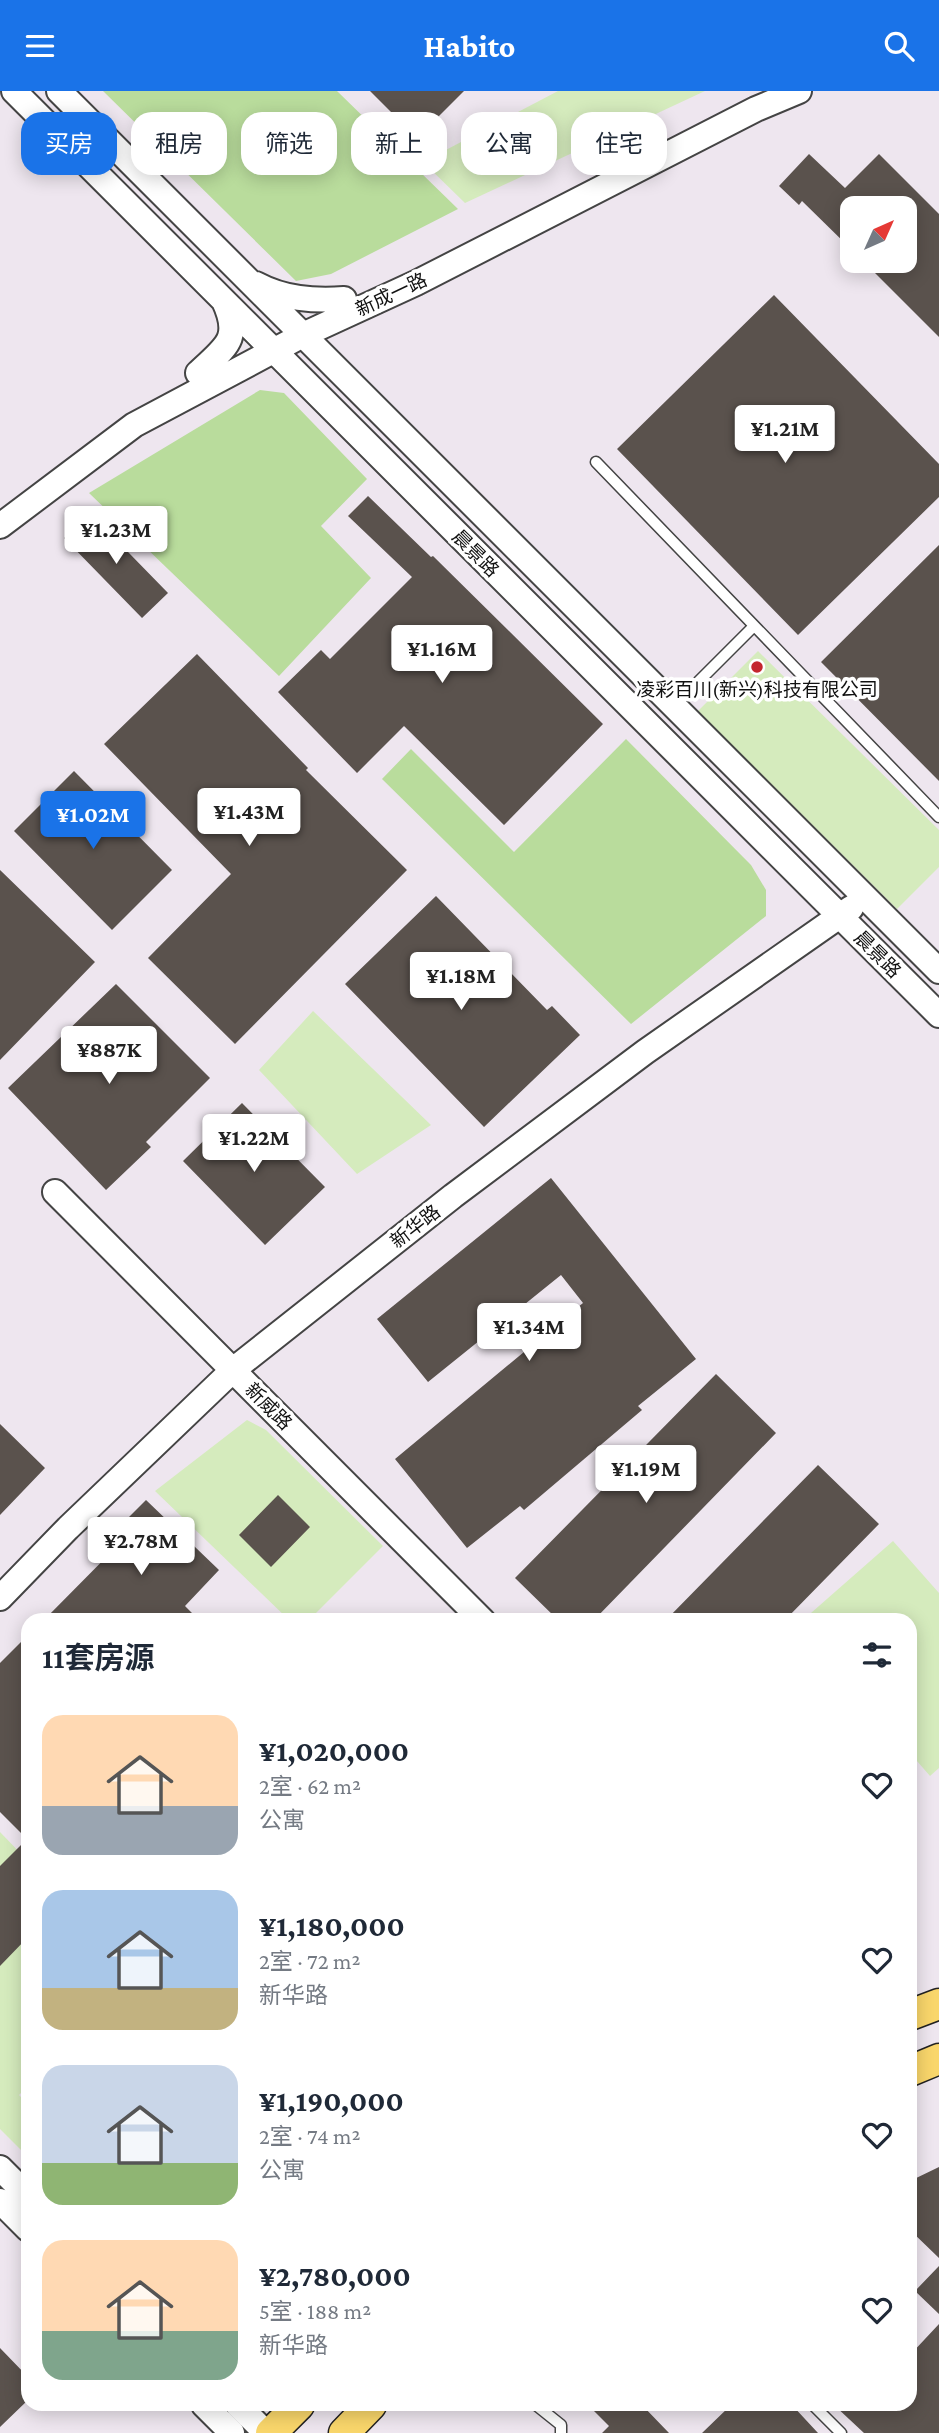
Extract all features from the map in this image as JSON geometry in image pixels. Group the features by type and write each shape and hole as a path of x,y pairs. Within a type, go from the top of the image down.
{"main road":[{"path":"917,2012 939,2004"},
{"path":"269,2433 293,2411"},
{"path":"344,2433 364,2411"}],"street":[{"name":"晨景路","path":"14,91 939,1015"},
{"name":"晨景路","path":"59,91 939,971"},
{"name":"新成一路","path":"0,506 125,412 204,379 297,329 349,305 409,269 760,91"},
{"name":"新成一路","path":"349,305 416,283 756,109 799,91"},
{"path":"241,273 271,292 349,305 337,345 340,363 351,383"},
{"path":"204,379 233,330 224,300"},
{"path":"204,379 259,373 280,376 321,398"},
{"name":"新成一路","path":"0,526 134,425 204,379"},
{"name":"新华路","path":"0,1598 68,1528 233,1370 453,1196 645,1052 839,915 866,899"},
{"name":"新威路","path":"55,1192 475,1613"},
{"path":"0,2168 21,2189"},
{"path":"0,2201 21,2222"},
{"path":"210,2411 232,2433"},
{"path":"245,2411 269,2433"}],"lane":[{"path":"596,462 939,817"},
{"path":"674,706 754,626"},
{"path":"544,2411 561,2425 561,2433"},
{"path":"819,2411 841,2433"}],"shaded area":[{"path":"0,91 939,91 939,2433 0,2433"}],"green space":[{"path":"103,91 337,91 359,112 351,112 351,175 423,175 458,209 331,274 296,281 188,175 227,175 227,112 131,112 131,119"},
{"path":"558,91 705,91 660,112 571,112 571,154 557,160 557,112 518,112"},
{"path":"461,142 461,175 525,175 465,203 436,175 447,175 447,149"},
{"path":"260,390 284,393 367,479 321,526 371,578 279,676 89,493"},
{"path":"758,651 939,830 939,867 897,909 698,711"},
{"path":"626,739 751,865 766,890 766,916 631,1024 382,779 411,749 514,852"},
{"path":"313,1011 431,1125 357,1174 259,1070"},
{"path":"247,1420 266,1430 383,1546 316,1613 282,1613 155,1491"},
{"path":"893,1541 939,1593 939,1768 930,1776 917,1761 917,1613 811,1613"},
{"path":"0,1832 21,1854 21,2150 0,2129"}],"building":[{"path":"370,91 464,91 443,112 391,112"},
{"path":"809,154 845,188 879,154 939,214 939,337 875,273 917,273 917,196 840,196 840,238 802,201 799,205 779,186"},
{"path":"774,295 939,464 939,497 798,635 617,449"},
{"path":"368,496 433,556 603,724 504,825 404,726 357,773 278,692 321,650 330,659 412,577 348,516"},
{"path":"90,513 168,593 142,618 64,538"},
{"path":"939,545 939,781 821,662"},
{"path":"197,654 308,768 306,770 407,870 235,1044 148,958 231,874 104,744"},
{"path":"74,771 172,870 112,930 14,831"},
{"path":"0,870 95,962 0,1060"},
{"path":"436,896 547,1010 552,1006 580,1035 484,1127 345,984"},
{"path":"116,984 210,1078 146,1142 151,1147 106,1190 8,1088"},
{"path":"242,1103 325,1187 265,1245 183,1161"},
{"path":"551,1178 696,1359 638,1406 642,1410 524,1510 520,1506 467,1548 395,1459 583,1303 561,1275 428,1382 377,1319"},
{"path":"716,1374 776,1433 601,1613 551,1613 515,1578"},
{"path":"0,1424 45,1468 0,1515"},
{"path":"818,1465 879,1524 792,1613 673,1613"},
{"path":"278,1495 310,1527 271,1567 239,1535"},
{"path":"146,1500 219,1570 185,1606 192,1613 51,1613 135,1528 126,1520"},
{"path":"21,1642 21,1833 0,1812 0,1663"},
{"path":"21,1845 21,1944 0,1966 0,1866"},
{"path":"939,2167 939,2258 917,2237 917,2178"},
{"path":"939,2266 939,2314 917,2293 917,2289"},
{"path":"939,2324 939,2433 864,2433 840,2411 917,2411 917,2348"},
{"path":"0,2348 21,2370 21,2407 0,2427"},
{"path":"594,2411 648,2411 669,2433 602,2433 609,2426"},
{"path":"725,2411 798,2411 818,2433 702,2433"}],"place":[{"name":"凌彩百川(新兴)科技有限公司","path":"757,667"}]}
